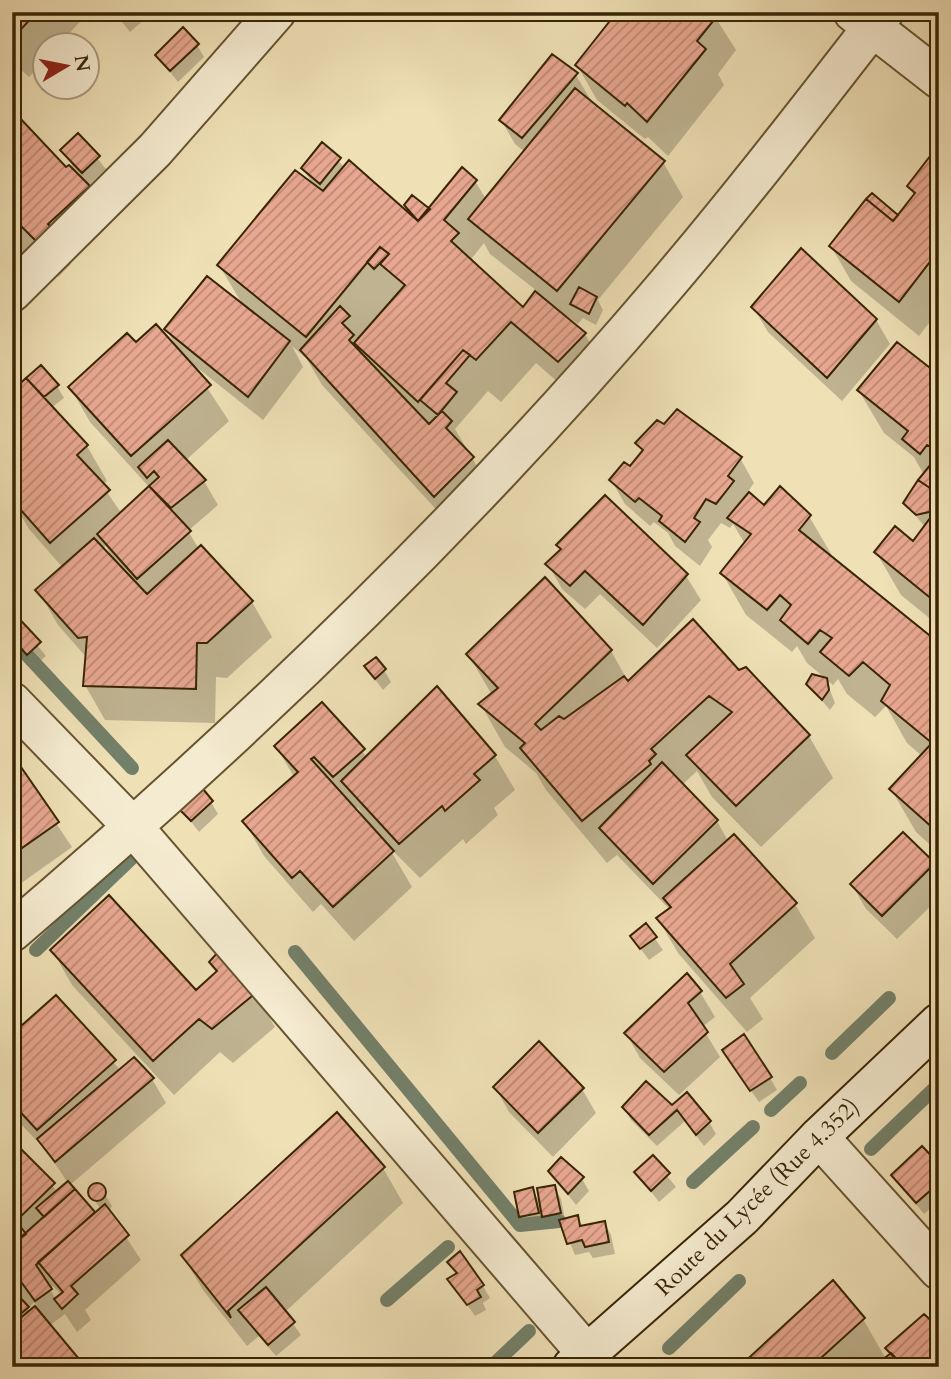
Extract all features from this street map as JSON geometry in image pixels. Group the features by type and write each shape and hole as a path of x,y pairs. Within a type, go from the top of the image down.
{"street":[{"path":"12,292 155,150 276,12"},
{"path":"12,932 135,828 431,543 548,419 661,291 870,17 939,79"},
{"path":"12,702 135,828 579,1360"},
{"name":"Route du Lycée (Rue 4.352)","path":"579,1360 742,1217 820,1137 939,1023"},
{"path":"820,1137 939,1270"}],"building":[{"path":"12,12 37,12 12,39"},
{"path":"617,12 718,15 697,41 706,49 647,122 627,103 625,106 575,65"},
{"path":"183,27 199,44 170,71 155,55"},
{"path":"552,54 578,73 522,138 499,120"},
{"path":"575,88 665,161 557,291 468,219"},
{"path":"18,116 66,167 69,165 90,186 48,224 53,229 38,243 15,220 12,224 12,122"},
{"path":"78,133 100,156 82,173 60,150"},
{"path":"322,142 341,158 320,184 301,168"},
{"path":"934,151 939,154 939,250 899,302 829,246 866,199 893,221 915,193 907,186"},
{"path":"349,160 418,221 462,167 477,180 444,220 459,233 451,241 523,307 535,291 586,333 558,362 511,322 476,360 463,350 418,402 354,343 405,285 380,264 389,254 380,247 306,337 217,265 295,170 323,191"},
{"path":"872,193 898,215 893,221 866,199"},
{"path":"412,195 430,209 418,221 404,205"},
{"path":"380,247 389,254 374,269 367,262"},
{"path":"801,248 877,319 827,378 751,307"},
{"path":"207,276 290,341 248,397 164,329"},
{"path":"579,287 597,297 589,314 570,304"},
{"path":"340,306 350,316 342,323 354,335 349,340 429,424 442,411 452,421 446,428 474,457 434,497 300,350"},
{"path":"156,324 211,385 131,456 68,387 127,333 136,342"},
{"path":"897,342 939,375 939,452 927,445 920,454 902,439 908,431 857,390"},
{"path":"463,350 470,355 446,383 457,392 438,415 420,400"},
{"path":"41,365 59,385 44,397 26,378"},
{"path":"26,378 88,445 77,455 110,490 50,543 12,500 12,488 20,481 12,473 12,391"},
{"path":"677,409 742,457 728,476 734,481 716,504 706,499 694,518 700,522 685,542 659,521 662,516 639,498 635,502 609,480 624,462 630,466 643,450 635,443 657,420 664,424"},
{"path":"168,440 206,480 171,508 149,486 159,477 154,471 147,478 138,467"},
{"path":"939,454 939,494 918,480"},
{"path":"918,480 939,494 939,499 929,512 916,515 903,503"},
{"path":"149,486 191,531 137,579 97,534"},
{"path":"780,486 811,515 799,530 939,643 939,829 934,829 889,789 932,743 881,701 890,685 863,662 849,676 820,652 832,638 820,630 808,644 780,620 791,605 780,595 767,610 720,573 751,534 727,518 749,492 764,505"},
{"path":"605,495 688,574 643,625 585,571 570,586 545,564 561,549 556,545"},
{"path":"939,506 939,605 874,552 895,526 913,541"},
{"path":"94,538 147,594 201,545 253,601 207,643 197,643 196,689 83,686 87,637 78,638 35,590"},
{"path":"545,577 612,650 535,724 541,730 559,716 564,719 624,676 628,681 693,619 739,670 746,667 810,735 736,806 686,755 732,712 709,696 651,749 656,754 649,761 651,764 582,821 520,748 525,743 478,704 498,688 466,654"},
{"path":"12,611 41,642 27,655 12,638"},
{"path":"376,657 386,669 375,679 364,666"},
{"path":"812,674 827,678 829,690 822,700 806,684"},
{"path":"437,686 496,755 474,774 480,780 445,811 442,806 399,844 341,781"},
{"path":"322,702 365,749 333,777 314,757 311,759 394,851 333,907 300,871 292,878 242,821 298,772 274,746"},
{"path":"12,754 59,822 12,855"},
{"path":"662,762 718,820 653,884 599,828"},
{"path":"203,789 213,801 191,821 180,810 190,801 185,797"},
{"path":"903,832 935,863 882,916 850,884"},
{"path":"734,834 797,903 730,964 744,984 726,998 656,918 671,907 663,898"},
{"path":"109,895 196,990 217,971 209,962 219,951 257,992 212,1029 199,1019 153,1061 50,950"},
{"path":"646,923 657,937 640,949 630,936"},
{"path":"687,973 702,991 688,1003 708,1032 664,1072 624,1033"},
{"path":"56,995 116,1060 37,1130 12,1103 12,1034"},
{"path":"744,1034 772,1077 750,1091 722,1050"},
{"path":"539,1041 584,1088 538,1133 493,1087"},
{"path":"134,1057 154,1078 55,1162 37,1139"},
{"path":"646,1081 672,1105 687,1092 711,1121 696,1135 677,1110 649,1135 622,1107"},
{"path":"337,1112 385,1167 228,1311 231,1318 181,1255"},
{"path":"12,1140 55,1183 12,1225"},
{"path":"922,1146 939,1164 939,1183 916,1203 891,1175"},
{"path":"653,1155 670,1173 651,1191 634,1172"},
{"path":"561,1157 584,1177 568,1194 548,1171"},
{"path":"68,1181 75,1189 44,1217 36,1208"},
{"path":"97,1183 103,1186 106,1192 103,1198 97,1201 91,1198 88,1192 91,1186"},
{"path":"555,1185 561,1213 542,1217 537,1188"},
{"path":"533,1187 539,1213 519,1217 514,1192"},
{"path":"75,1189 95,1212 36,1265 52,1289 35,1301 19,1279 12,1286 12,1245"},
{"path":"105,1204 129,1235 71,1286 78,1294 62,1309 54,1299 63,1292 38,1262"},
{"path":"578,1215 580,1226 605,1221 609,1242 585,1247 582,1240 567,1244 559,1220"},
{"path":"17,1222 26,1234 12,1245 12,1226"},
{"path":"460,1251 484,1285 477,1290 481,1297 467,1305 447,1279 457,1273 447,1262"},
{"path":"833,1280 865,1318 811,1367 739,1367"},
{"path":"266,1287 295,1322 268,1345 238,1310"},
{"path":"12,1289 29,1307 12,1321"},
{"path":"35,1306 84,1365 82,1367 12,1367 12,1325"},
{"path":"924,1314 939,1328 939,1367 904,1367 885,1348"},
{"path":"891,1353 904,1367 873,1367"}],"waterway":[{"path":"27,655 132,768"},
{"path":"36,950 138,852 145,860"},
{"path":"295,952 520,1225 559,1221"},
{"path":"832,1053 889,998"},
{"path":"771,1110 800,1083"},
{"path":"871,1149 937,1086"},
{"path":"693,1182 753,1127"},
{"path":"387,1300 448,1247"},
{"path":"669,1348 739,1281"},
{"path":"491,1367 529,1331"}]}
